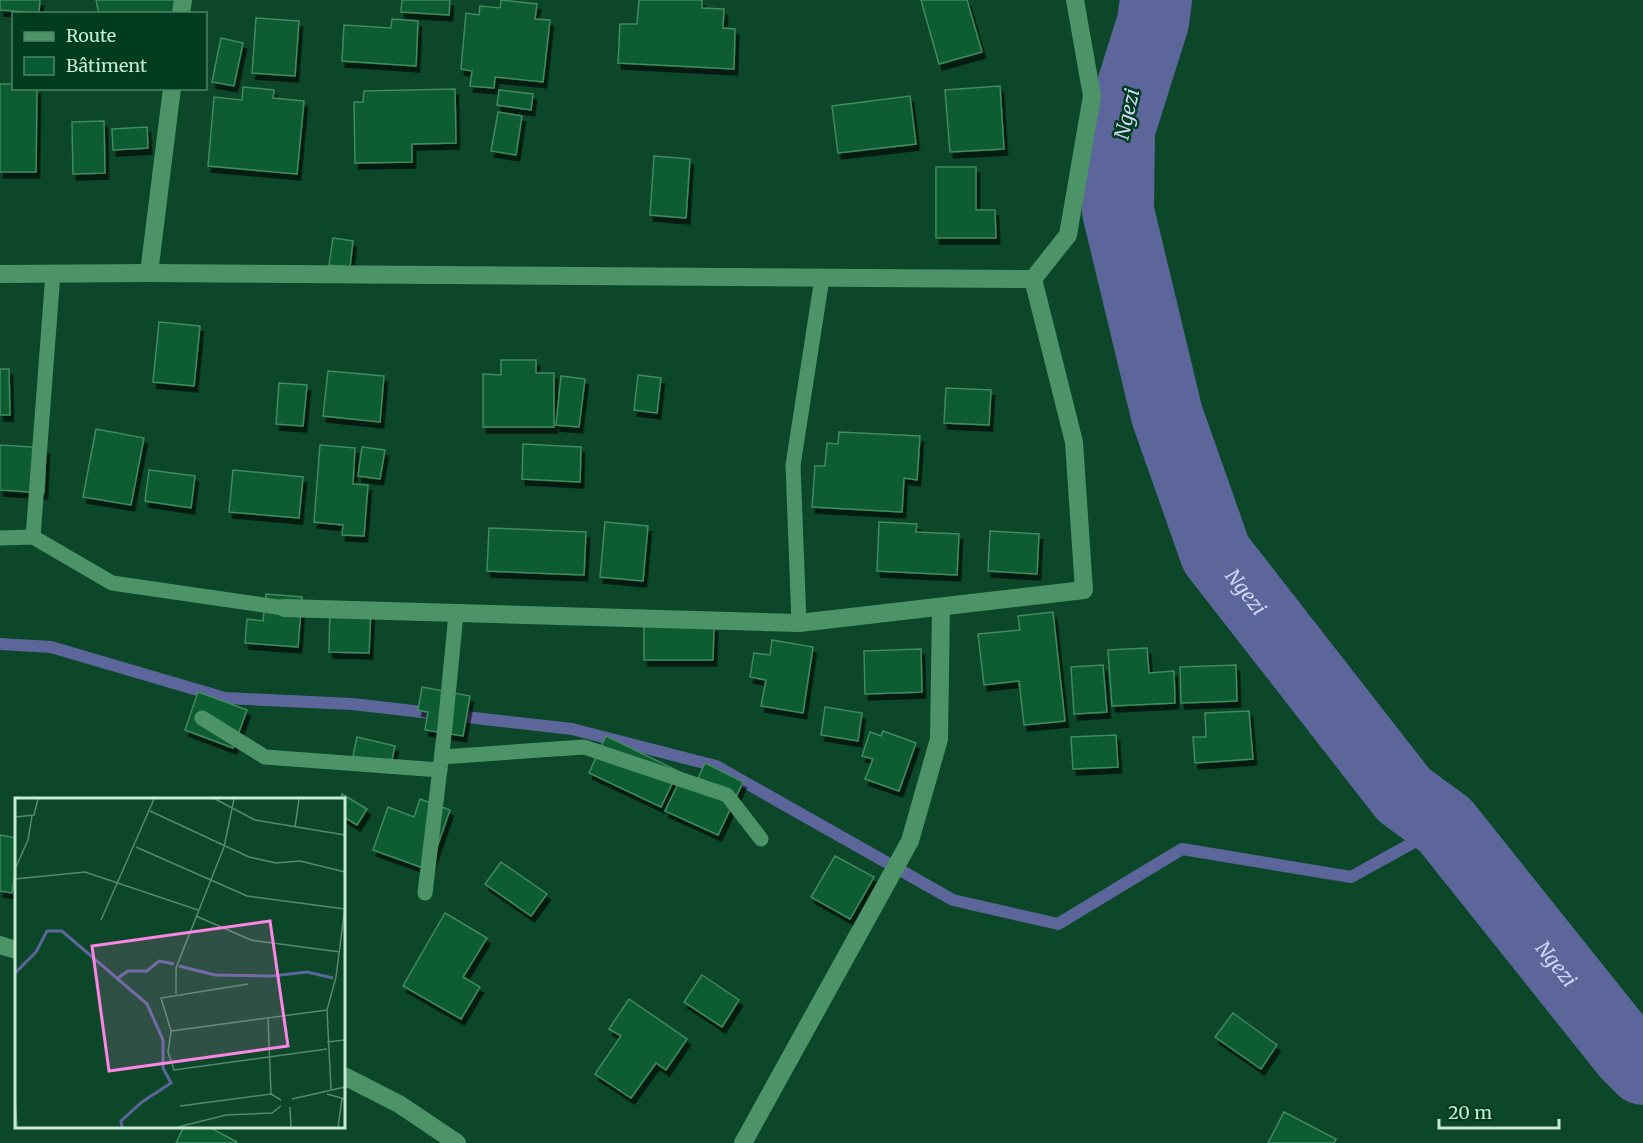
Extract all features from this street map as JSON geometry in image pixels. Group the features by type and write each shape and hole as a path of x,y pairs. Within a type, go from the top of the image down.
{"street":[{"path":"1033,279 1068,235 1092,96 1075,0"},
{"path":"149,273 172,90"},
{"path":"0,273 1033,279"},
{"path":"284,608 799,623 1084,590 1074,442 1033,279"},
{"path":"743,1143 910,841 939,739 941,607"},
{"path":"0,945 15,950"},
{"path":"345,1077 399,1104 457,1143"}],"lane":[{"path":"33,537 53,273"},
{"path":"799,623 793,465 822,278"},
{"path":"0,538 33,537 112,584 284,608"},
{"path":"424,893 441,764 456,614"},
{"path":"202,718 265,757 441,764 584,747 727,795 761,839"}],"building":[{"path":"0,0 40,0 39,12 0,10"},
{"path":"96,0 174,0 176,12 99,12"},
{"path":"402,0 450,0 449,15 401,12"},
{"path":"501,0 537,4 535,19 550,20 543,82 495,77 494,88 470,86 472,71 461,69 466,13 479,15 480,6 500,8"},
{"path":"639,0 702,0 702,8 724,9 723,28 735,29 734,69 618,63 620,24 637,24"},
{"path":"921,0 967,0 982,52 939,64"},
{"path":"256,18 299,21 295,76 252,73"},
{"path":"392,19 418,21 416,66 342,61 344,25 391,28"},
{"path":"221,38 243,43 234,86 212,82"},
{"path":"0,84 12,84 12,90 37,90 36,172 0,172"},
{"path":"1000,86 1004,149 950,152 945,90"},
{"path":"243,87 274,90 273,98 304,101 297,174 208,166 214,97 242,100"},
{"path":"455,89 456,143 412,144 412,162 355,163 354,102 363,102 364,91"},
{"path":"499,90 533,94 531,110 497,105"},
{"path":"910,96 916,144 838,153 832,106"},
{"path":"498,112 522,116 516,155 491,151"},
{"path":"104,121 105,173 73,174 72,122"},
{"path":"147,127 148,148 113,150 112,129"},
{"path":"654,156 690,159 686,218 650,215"},
{"path":"936,167 976,167 976,210 995,210 996,238 936,238"},
{"path":"333,238 353,241 350,267 329,265"},
{"path":"159,322 200,326 194,386 153,382"},
{"path":"501,360 536,360 536,373 554,373 554,427 483,427 483,374 501,375"},
{"path":"0,369 9,369 10,415 0,415"},
{"path":"328,371 384,376 380,422 323,416"},
{"path":"638,375 661,378 657,413 634,410"},
{"path":"561,376 585,379 579,427 556,425"},
{"path":"279,383 307,385 303,426 276,424"},
{"path":"946,388 991,390 989,425 944,423"},
{"path":"96,429 144,438 131,505 83,497"},
{"path":"839,432 920,436 917,480 904,478 902,512 812,507 815,466 825,466 827,443 838,444"},
{"path":"523,444 581,447 580,482 522,479"},
{"path":"0,445 46,448 44,493 0,490"},
{"path":"320,445 355,448 353,484 368,485 364,536 342,535 343,525 314,522"},
{"path":"362,447 385,450 380,479 358,476"},
{"path":"149,470 195,476 191,508 145,501"},
{"path":"233,470 303,477 299,518 229,512"},
{"path":"605,522 648,526 643,581 600,577"},
{"path":"879,522 917,524 916,532 959,534 957,575 877,571"},
{"path":"489,528 586,532 584,575 487,571"},
{"path":"990,531 1039,534 1037,574 988,571"},
{"path":"266,594 302,597 298,647 245,643 247,619 263,621"},
{"path":"330,606 371,608 369,653 329,652"},
{"path":"1053,612 1065,721 1024,725 1019,681 984,685 978,634 1020,630 1018,616"},
{"path":"644,625 714,626 713,660 644,660"},
{"path":"772,640 813,647 803,713 761,706 766,680 750,677 754,653 770,655"},
{"path":"1147,648 1149,673 1174,671 1175,703 1112,706 1108,650"},
{"path":"921,649 922,692 865,694 864,651"},
{"path":"1103,665 1107,712 1074,714 1071,667"},
{"path":"1236,665 1237,701 1181,703 1180,667"},
{"path":"422,687 470,696 463,736 425,730 428,712 418,710"},
{"path":"198,692 247,710 233,748 185,730"},
{"path":"825,707 862,713 858,741 821,735"},
{"path":"1249,711 1253,759 1195,763 1193,737 1206,737 1205,713"},
{"path":"883,731 916,743 899,791 865,779 873,759 862,756 870,732 881,736"},
{"path":"1116,735 1118,767 1073,769 1071,737"},
{"path":"606,736 678,771 661,807 589,773"},
{"path":"357,737 395,746 391,764 353,756"},
{"path":"705,763 743,782 718,835 665,811 682,776 696,783"},
{"path":"342,794 367,809 357,825 345,818 345,798 341,798"},
{"path":"420,799 450,810 429,870 373,850 388,807 414,817"},
{"path":"0,835 15,838 15,872 12,893 0,891"},
{"path":"835,856 874,877 850,919 811,897"},
{"path":"501,862 547,894 531,916 485,884"},
{"path":"445,913 487,938 463,977 480,987 461,1019 403,986"},
{"path":"702,975 739,1000 722,1027 684,1002"},
{"path":"629,999 687,1039 666,1070 656,1063 631,1098 595,1074 621,1036 609,1029"},
{"path":"1233,1013 1277,1045 1261,1069 1215,1037"},
{"path":"1284,1112 1336,1139 1334,1143 1268,1143"},
{"path":"183,1128 211,1128 237,1142 236,1143 176,1143"}],"waterway":[{"name":"Ngezi","path":"1156,0 1153,22 1119,130 1118,211 1167,415 1216,554 1404,795 1445,825 1628,1054 1643,1069"},
{"path":"0,644 51,647 225,698 352,704 572,729 716,766 953,900 1058,924 1182,849 1351,877 1445,825"}]}
